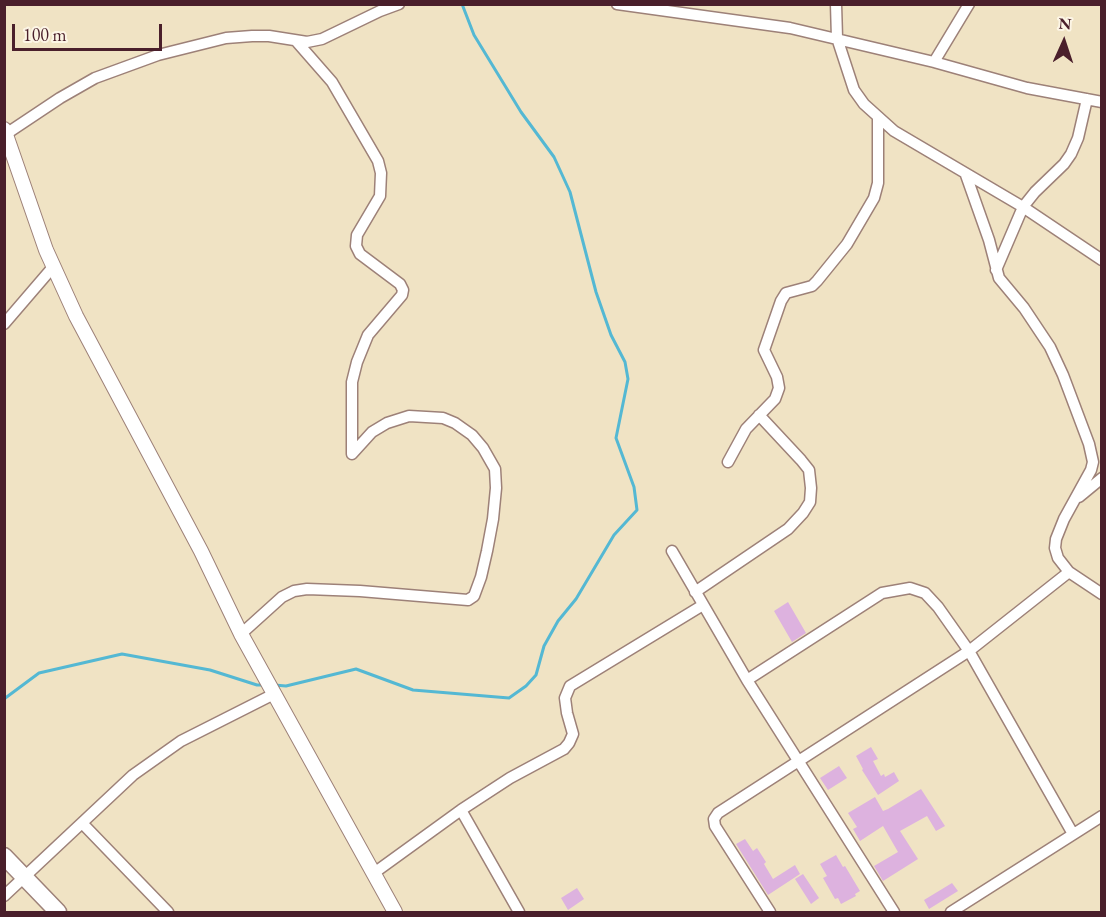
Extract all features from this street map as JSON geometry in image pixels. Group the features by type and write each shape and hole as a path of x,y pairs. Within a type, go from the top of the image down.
{"main road":[{"path":"4,856 58,912"}],"street":[{"path":"395,912 241,634 201,551 76,316 53,267 5,131 95,78 158,55 235,38 268,36 297,42 322,39 399,4"},
{"path":"617,4 790,28 1027,87 1101,102"},
{"path":"836,4 837,38 854,90 864,104 894,131 1023,207 1101,260"},
{"path":"934,62 969,4"},
{"path":"241,634 282,597 294,591 307,589 471,600 481,577 493,519 496,488 495,469 483,448 472,435 443,418 409,416 387,423 372,432 352,454 352,382 357,362 368,335 402,295 403,290 400,284 360,254 356,246 357,235 380,196 381,173 378,161 332,82 297,42"},
{"path":"996,270 1023,207 1071,154 1078,138 1088,99"},
{"path":"728,462 746,429 775,399 779,388 777,377 764,350 781,301 786,293 812,286 817,281 847,244 874,198 878,183 878,117"},
{"path":"966,175 989,240 999,278 1024,308 1050,347 1064,375 1089,444 1093,462 1091,470 1072,503 1056,539 1055,548 1058,558 1069,572 1101,594"},
{"path":"4,324 53,267"},
{"path":"694,592 788,529 810,502 812,488 809,471 759,415"},
{"path":"1072,503 1101,478"},
{"path":"672,551 747,680 894,912"},
{"path":"770,912 715,826 714,819 718,813 969,651 1069,572"},
{"path":"747,680 882,592 910,588 924,593 938,607 969,651 1073,834"},
{"path":"374,873 461,810 510,778 564,749 570,743 573,734 567,713 566,698 570,686 703,606"},
{"path":"4,896 133,775 181,741 274,694"},
{"path":"461,810 519,912"},
{"path":"951,912 1101,816"},
{"path":"82,823 168,912"}],"building":[{"path":"788,602 806,633 792,642 774,611"},
{"path":"871,747 878,759 873,761 881,776 884,774 885,777 894,772 899,781 878,795 856,756"},
{"path":"839,766 847,778 828,790 820,778"},
{"path":"921,789 945,826 936,831 927,816 900,831 918,859 883,881 874,866 898,852 883,826 860,841 853,829 857,827 848,813 875,797 883,811"},
{"path":"745,839 753,851 757,848 773,879 795,865 800,874 768,895 736,844"},
{"path":"836,855 860,891 855,894 856,896 841,904 838,898 835,899 823,878 827,876 820,864"},
{"path":"803,874 819,898 811,904 795,879"},
{"path":"952,883 958,891 929,909 924,900"},
{"path":"577,888 584,899 568,910 561,898"}],"waterway":[{"path":"274,685 286,686 356,669 413,690 509,698 526,686 536,675 544,646 558,621 576,599 614,535 637,510 634,487 616,438 628,379 625,362 611,335 596,292 570,192 554,157 521,112 474,35 462,4"},
{"path":"4,699 39,673 122,654 210,670 257,685 264,685"}]}
